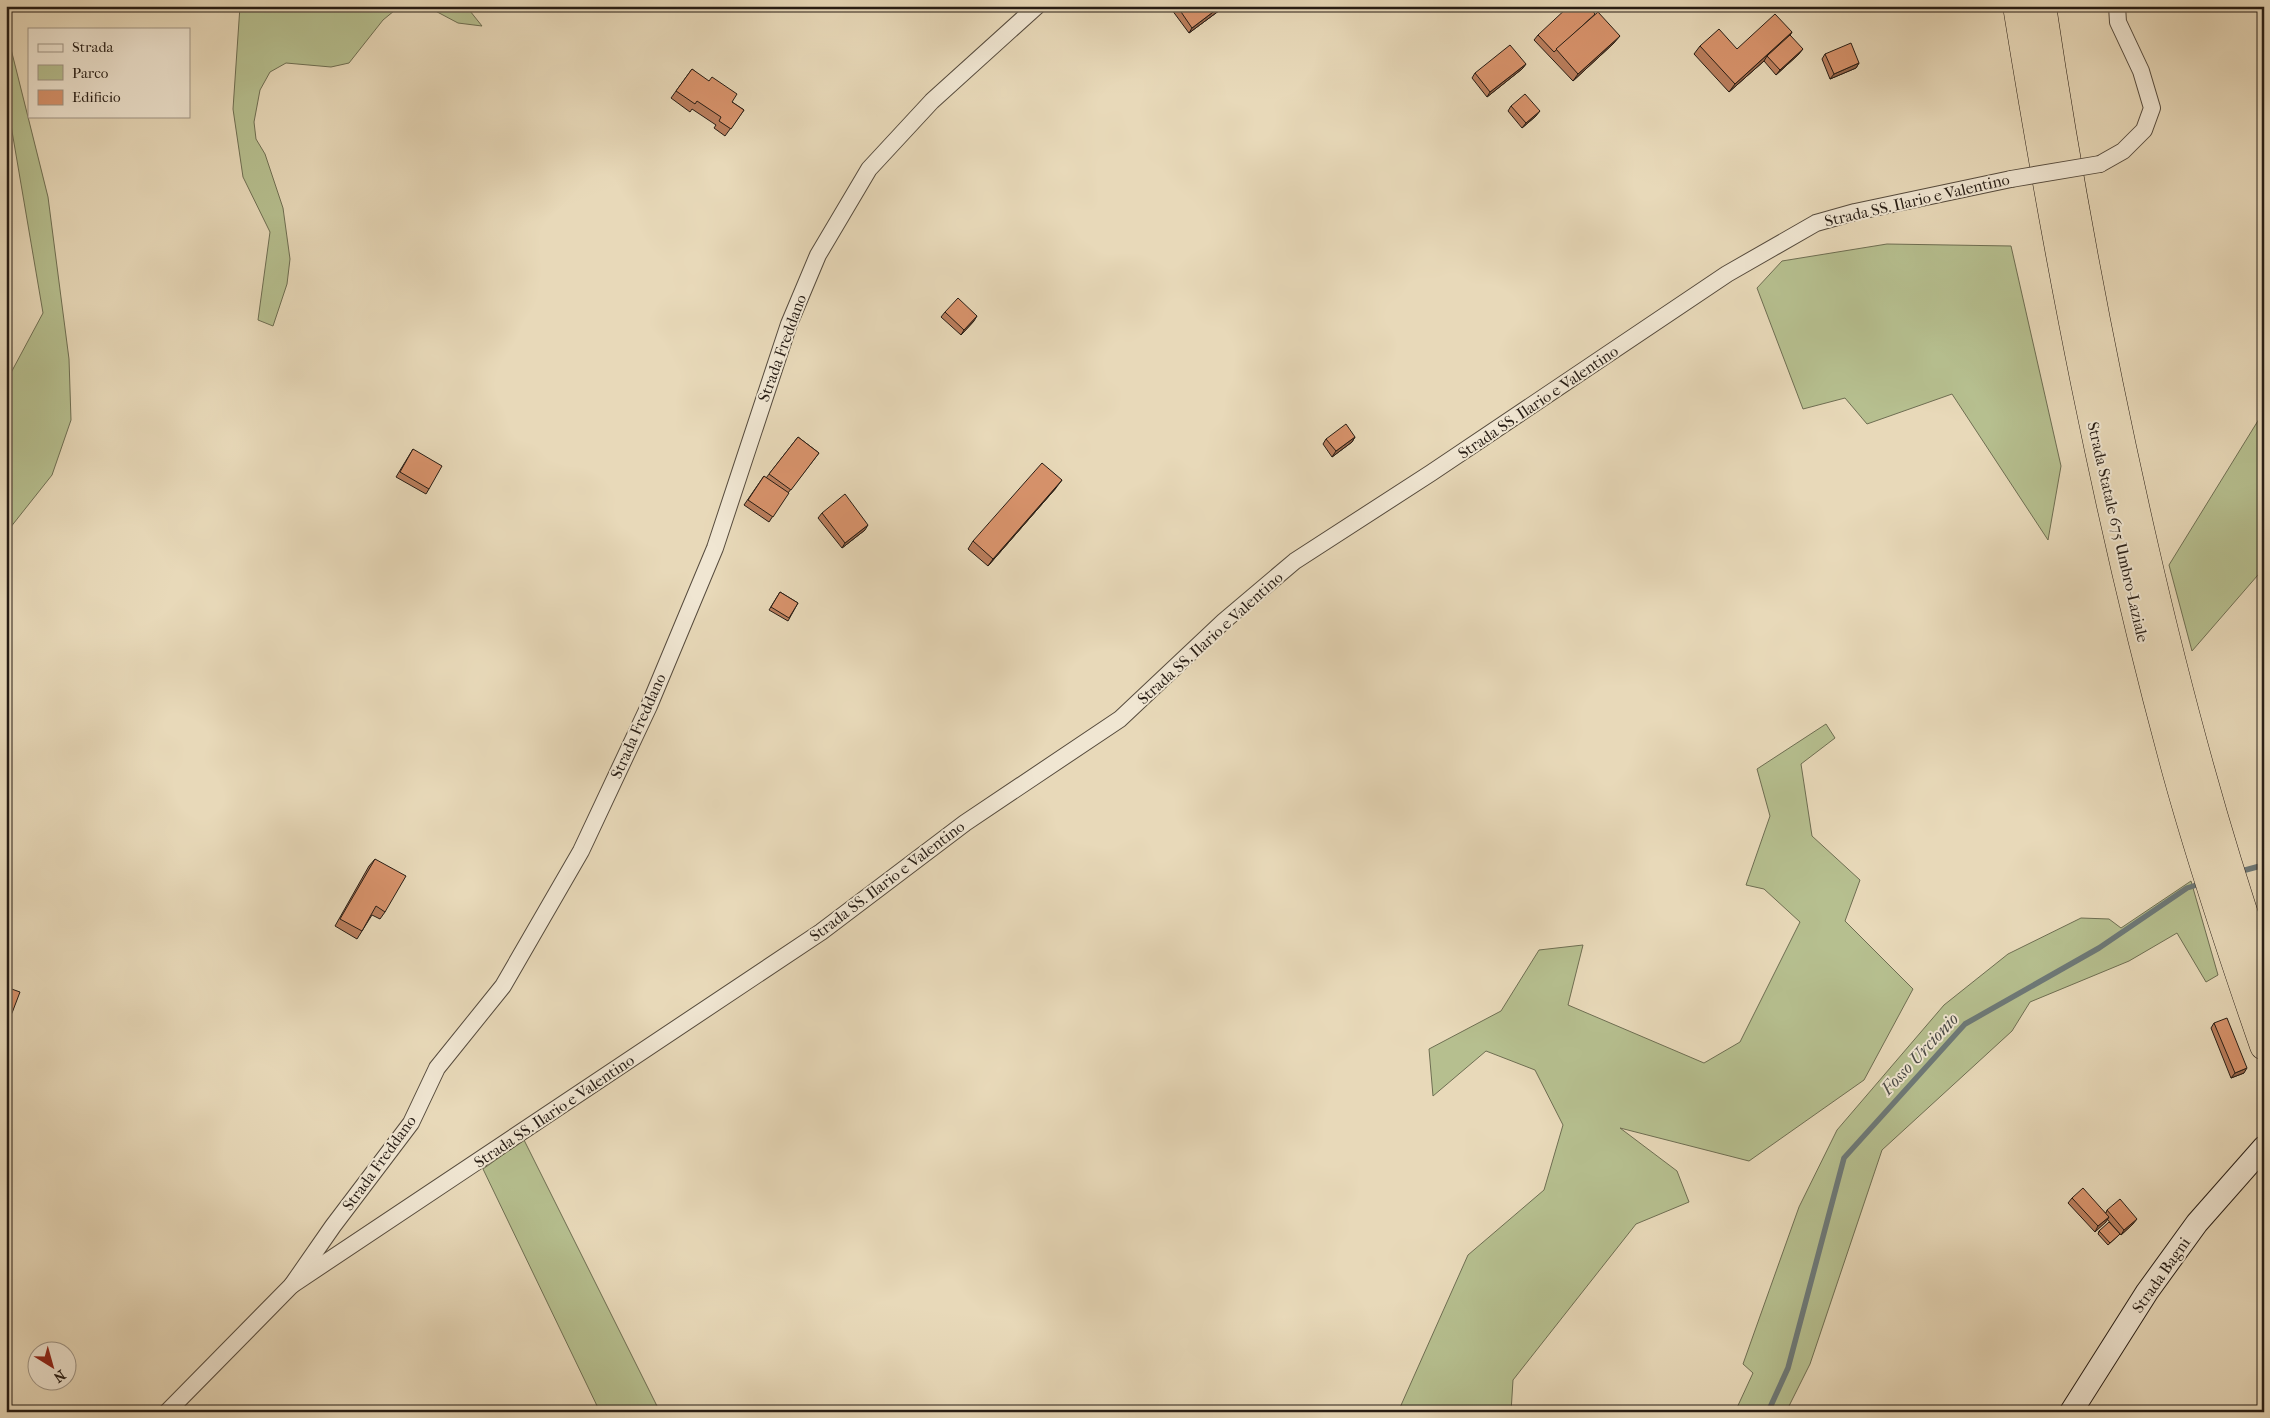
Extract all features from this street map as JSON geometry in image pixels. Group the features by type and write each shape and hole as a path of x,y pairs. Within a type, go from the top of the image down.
{"highway":[{"name":"Strada Statale 675 Umbro-Laziale","path":"2017,6 2071,318 2124,566 2173,760 2231,951 2264,1046"},
{"name":"Strada Statale 675 Umbro-Laziale","path":"2042,6 2096,324 2157,599 2196,757 2264,973"}],"street":[{"name":"Strada Freddano","path":"167,1412 292,1285 411,1123 437,1068 503,986 581,851 649,706 715,548 789,324 818,254 869,169 932,101 1036,6"},
{"name":"Strada SS. Ilario e Valentino","path":"292,1285 821,932 965,823 1120,719 1224,621 1295,562 1727,274 1816,223 1855,212 2011,179 2100,164 2123,151 2144,130 2152,108 2142,70 2118,22 2117,6"},
{"name":"Strada Bagni","path":"2071,1412 2147,1292 2197,1222 2264,1147"}],"green space":[{"path":"240,6 400,6 383,20 349,63 331,67 286,63 270,72 260,90 254,122 256,139 265,154 283,208 290,259 287,284 273,326 258,320 270,232 243,177 233,109"},
{"path":"426,6 466,6 482,26 458,23"},
{"path":"6,35 48,197 69,359 71,420 52,475 6,533 6,382 43,313 6,96"},
{"path":"1887,244 2011,246 2061,466 2048,540 1952,394 1867,424 1845,398 1803,409 1757,288 1782,261"},
{"path":"2264,411 2264,568 2192,651 2169,565"},
{"path":"1826,724 1835,738 1801,764 1812,836 1860,880 1845,921 1913,989 1864,1080 1749,1161 1620,1128 1677,1171 1689,1202 1636,1224 1513,1380 1511,1412 1398,1412 1468,1255 1544,1190 1563,1125 1535,1070 1486,1051 1433,1096 1429,1049 1501,1011 1539,950 1583,945 1568,1005 1704,1063 1740,1042 1800,922 1764,889 1746,885 1770,816 1757,769"},
{"path":"2191,881 2218,975 2206,982 2177,933 2129,961 2030,1002 2012,1031 1882,1150 1810,1364 1786,1412 1735,1412 1753,1373 1743,1364 1799,1207 1837,1130 1944,1005 2008,954 2081,918 2109,919 2121,928"},
{"path":"524,1140 659,1410 656,1412 600,1412 483,1169"}],"building":[{"path":"1177,6 1221,6 1192,28"},
{"path":"1569,6 1589,6 1595,14 1554,52 1538,35"},
{"path":"1598,12 1620,36 1578,74 1556,49"},
{"path":"1775,14 1792,32 1735,84 1700,46 1719,29 1737,49"},
{"path":"1790,35 1803,49 1780,70 1767,56"},
{"path":"1851,43 1859,63 1834,74 1825,54"},
{"path":"1510,45 1526,64 1490,92 1475,73"},
{"path":"692,69 709,81 712,77 737,94 732,102 744,110 731,129 719,121 721,117 697,101 695,104 676,91"},
{"path":"1525,94 1540,111 1526,123 1511,106"},
{"path":"958,298 977,316 964,330 945,312"},
{"path":"1346,424 1355,437 1336,451 1326,439"},
{"path":"798,437 819,453 791,490 769,474"},
{"path":"413,449 442,466 429,489 400,472"},
{"path":"1042,463 1062,480 993,559 973,541"},
{"path":"764,476 789,493 773,517 748,500"},
{"path":"845,494 868,525 845,543 822,513"},
{"path":"780,592 798,603 789,618 771,607"},
{"path":"375,859 406,876 385,912 376,906 362,931 340,919"},
{"path":"6,987 20,992 12,1013 6,1011"},
{"path":"2227,1018 2247,1068 2235,1073 2214,1023"},
{"path":"2083,1188 2109,1217 2098,1226 2072,1198"},
{"path":"2120,1199 2137,1219 2124,1230 2107,1210"},
{"path":"2109,1222 2120,1234 2110,1243 2099,1231"}],"waterway":[{"name":"Fosso Urcionio","path":"2238,872 2264,865"},
{"name":"Fosso Urcionio","path":"1768,1412 1788,1368 1844,1158 1965,1024 2099,948 2187,888 2203,883"}]}
